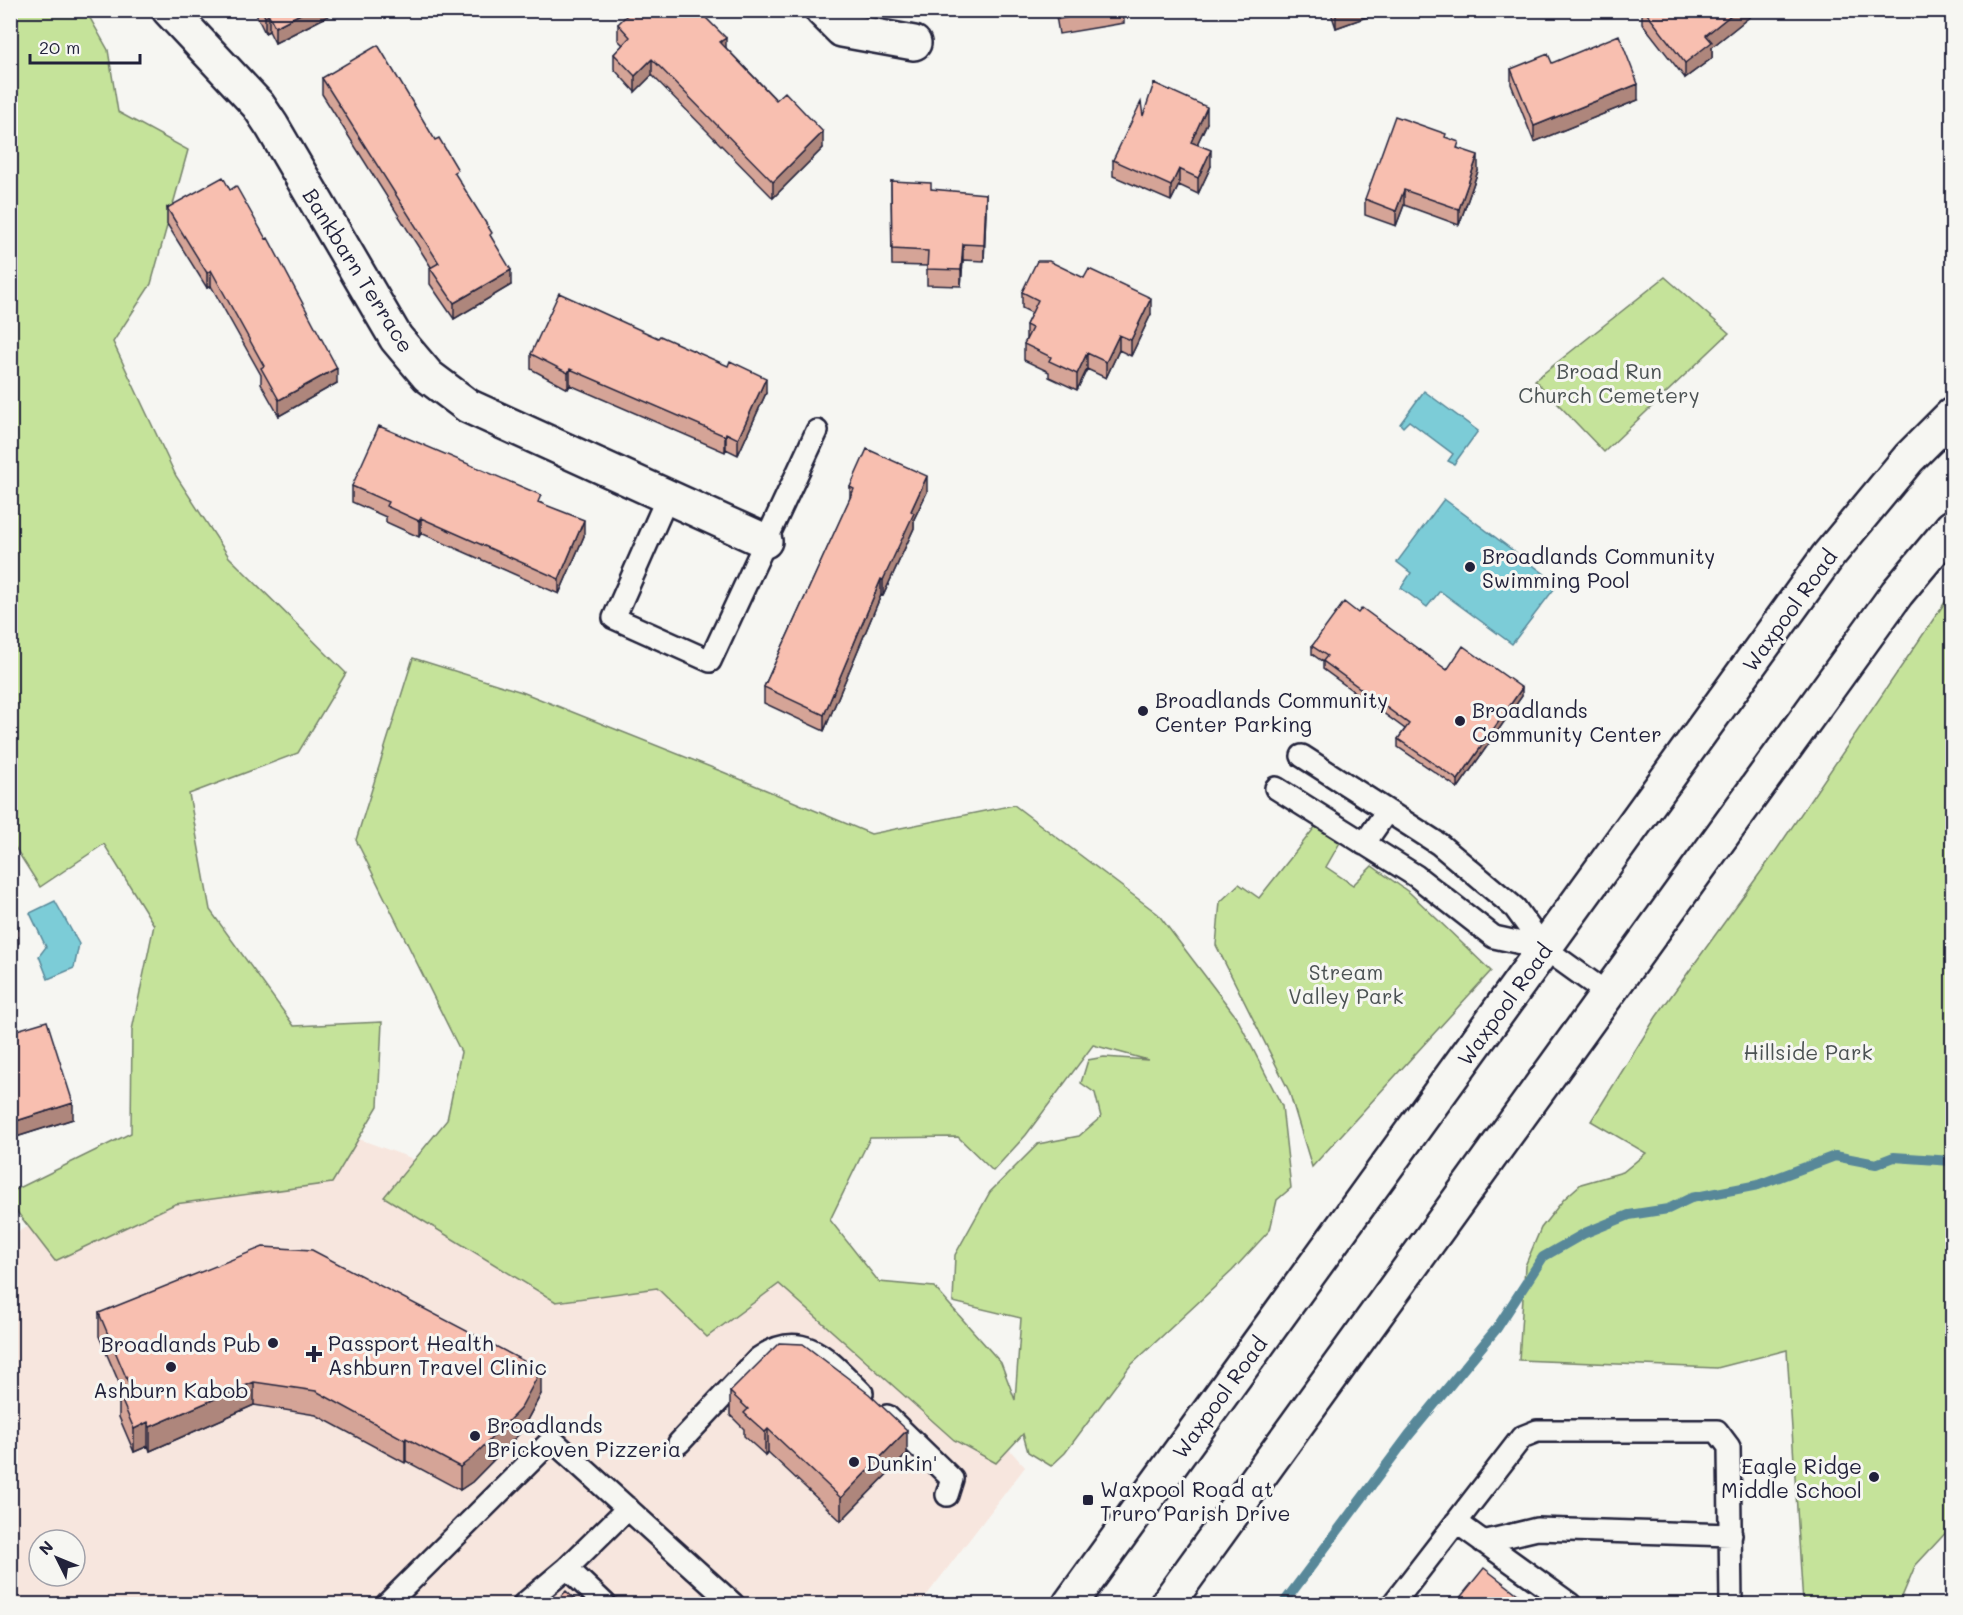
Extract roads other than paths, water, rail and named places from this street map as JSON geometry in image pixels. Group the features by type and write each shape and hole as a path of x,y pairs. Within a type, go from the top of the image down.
{"street":[{"name":"Bankbarn Terrace","path":"169,10 258,105 396,338 428,376 468,406 765,541"},
{"path":"822,10 842,30 914,43"},
{"name":"Waxpool Road","path":"1070,1605 1828,556 1909,458 1953,415"},
{"path":"1167,1605 1897,593 1953,527"}],"lane":[{"path":"667,498 614,618 710,661 817,430"},
{"path":"1302,756 1439,844 1515,908 1544,948 1608,994"},
{"path":"1276,788 1416,876 1494,937 1544,948"},
{"path":"1364,844 1387,811"},
{"path":"679,1443 759,1358 775,1347 791,1343 822,1355 952,1479 948,1496"},
{"path":"1393,1605 1522,1437 1537,1431 1717,1431 1729,1448 1731,1605"},
{"path":"387,1605 552,1440 733,1605"},
{"path":"524,1605 567,1568 628,1509"},
{"path":"1456,1522 1570,1605"},
{"path":"1483,1542 1536,1529 1731,1535"},
{"path":"567,1568 605,1605"}],"water":[{"path":"1424,391 1478,431 1454,464 1448,461 1453,454 1409,421 1403,427 1400,424"},
{"name":"Broadlands Community Swimming Pool","path":"1444,499 1558,584 1512,644 1440,591 1427,607 1401,588 1411,573 1397,562"},
{"path":"55,901 79,944 74,968 48,979 39,956 46,947 30,913"}],"waterway":[{"path":"1283,1604 1409,1435 1497,1328 1543,1257 1585,1233 1629,1215 1668,1209 1691,1198 1758,1185 1835,1156 1876,1164 1894,1157 1952,1161"}],"place":[{"name":"Broadlands Community Swimming Pool","path":"1470,567"},
{"name":"Broadlands Community Center Parking","path":"1143,711"},
{"name":"Broadlands Community Center","path":"1460,721"},
{"name":"Broadlands Pub","path":"273,1343"},
{"name":"Passport Health Ashburn Travel Clinic","path":"314,1354"},
{"name":"Ashburn Kabob","path":"171,1367"},
{"name":"Broadlands Brickoven Pizzeria","path":"475,1436"},
{"name":"Dunkin'","path":"854,1462"},
{"name":"Eagle Ridge Middle School","path":"1874,1477"},
{"name":"Waxpool Road at Truro Parish Drive","path":"1088,1500"}],"park label":[{"name":"Broad Run Church Cemetery","path":"1609,382"},
{"name":"Stream Valley Park","path":"1346,983"},
{"name":"Hillside Park","path":"1808,1051"}]}
